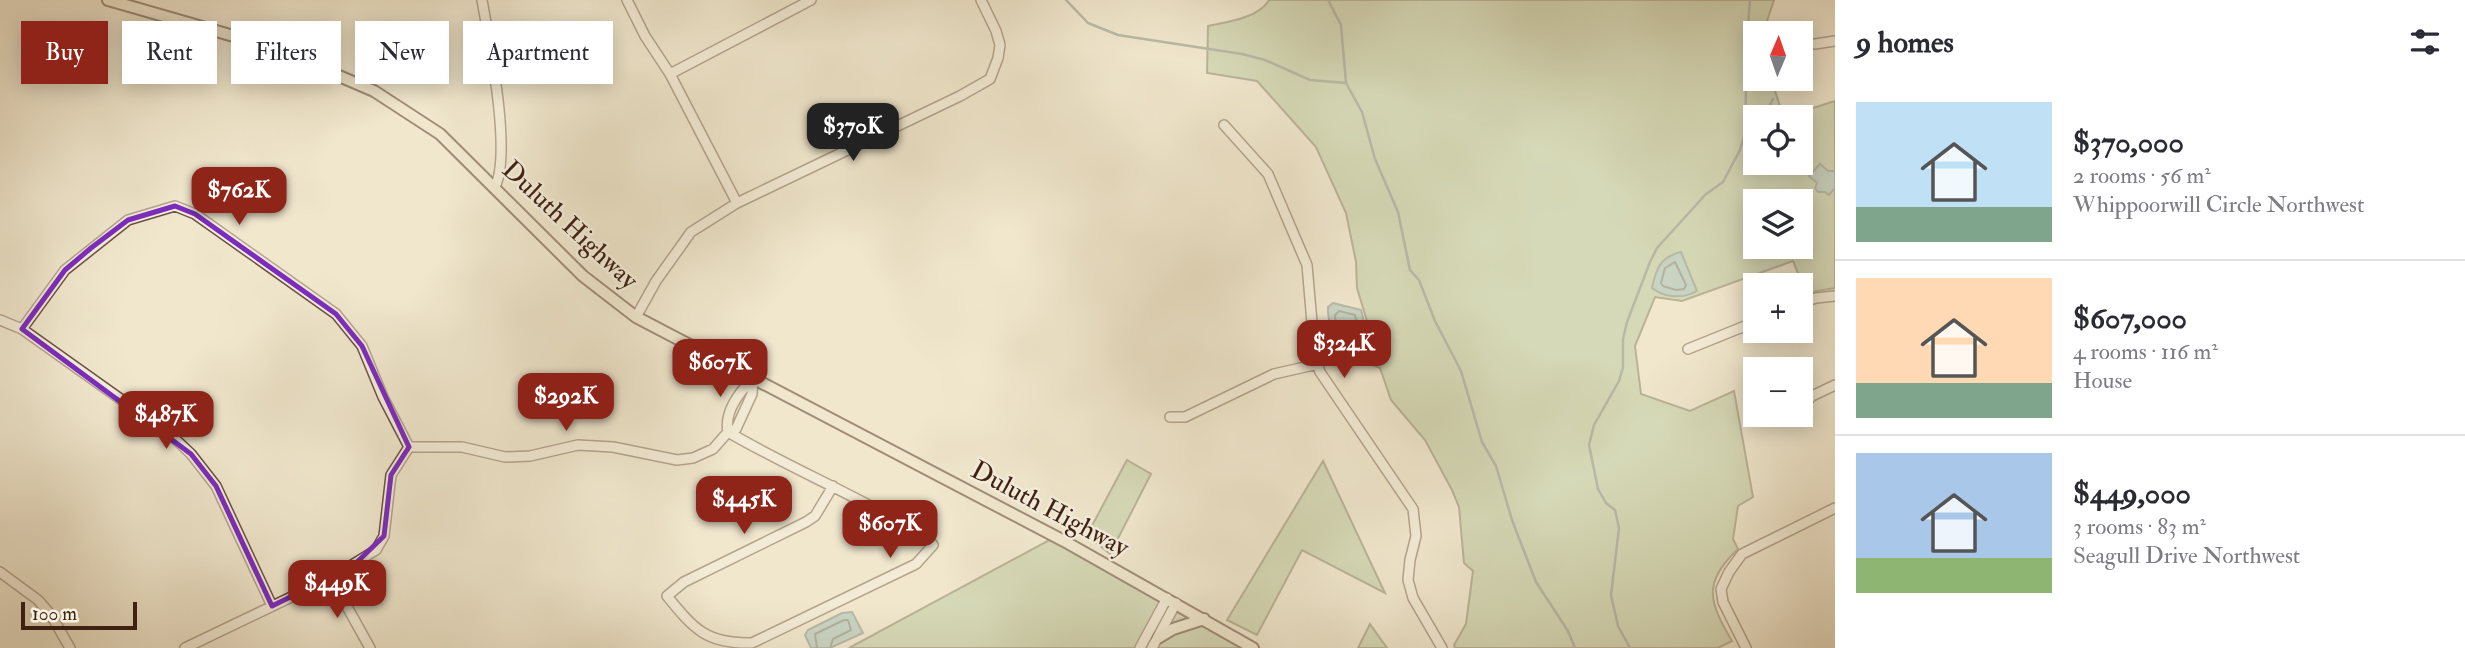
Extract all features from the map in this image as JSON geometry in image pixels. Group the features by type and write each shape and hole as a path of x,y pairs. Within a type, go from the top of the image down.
{"main road":[{"name":"Duluth Highway","path":"108,0 244,39 374,91 440,134 583,276 636,317 917,463 1172,601 1253,648"},
{"path":"1155,643 1172,629 1204,620"}],"street":[{"path":"482,0 495,73 500,130 499,178 495,187"},
{"path":"627,0 645,36 670,74 737,203"},
{"path":"670,74 811,0"},
{"path":"636,317 656,281 691,232 737,203 990,79 999,58 1000,45 981,0"},
{"path":"1815,44 1835,41"},
{"path":"1224,125 1268,174 1307,265 1320,372 1413,509 1416,536 1408,580 1413,598 1442,648"},
{"path":"22,329 65,270 91,248 128,220 175,206 195,214 336,314 362,346 383,397 409,447"},
{"path":"1813,299 1835,296"},
{"path":"0,320 22,329 171,435 191,454 216,486 272,606"},
{"path":"1688,349 1743,327"},
{"path":"1170,416 1185,417 1274,374 1318,364"},
{"path":"728,432 726,421 741,390 753,379"},
{"path":"1813,396 1835,385"},
{"path":"409,447 462,447 505,457 530,456 578,445 613,447 677,460 693,458 713,449 728,432"},
{"path":"728,432 792,467 834,486 883,511 928,538 933,545 916,565 752,643 733,644 705,636 667,596 684,582 806,522 815,516 834,486"},
{"path":"185,648 331,578 376,550 384,536 391,475 409,447"},
{"path":"1746,648 1723,602 1721,589 1728,572 1742,554 1835,508"},
{"path":"0,572 38,600 51,615 70,648"},
{"path":"331,578 370,648"},
{"path":"1155,643 1172,601"},
{"path":"1140,648 1172,601"}],"highlighted area":[{"path":"175,206 195,214 336,314 362,346 409,447 391,475 384,536 353,566 272,606 216,486 191,454 22,329 65,270 91,248 128,220"}],"green space":[{"path":"1269,0 1774,0 1767,21 1743,21 1743,91 1775,91 1780,105 1743,105 1743,175 1813,175 1813,108 1835,101 1835,288 1813,292 1813,273 1798,273 1793,261 1760,273 1743,273 1743,279 1682,301 1655,297 1635,346 1641,394 1690,411 1734,391 1753,497 1738,506 1733,539 1738,549 1726,561 1714,583 1714,604 1732,641 1718,648 1455,648 1454,645 1466,624 1473,571 1464,563 1459,507 1425,440 1391,400 1380,368 1370,364 1376,351 1357,288 1356,262 1346,213 1316,147 1257,81 1207,73 1208,26 1242,18 1258,11"},
{"path":"1127,460 1151,474 1110,554 1087,535"},
{"path":"1323,461 1385,593 1302,550 1257,635 1227,620"},
{"path":"1055,537 1249,648 849,648"},
{"path":"1370,624 1387,648 1358,648"}],"water":[{"path":"1820,164 1828,171 1835,171 1835,188 1829,195 1818,192 1815,188 1817,183 1809,176 1813,175"},
{"path":"1681,252 1697,291 1674,296 1652,288 1660,265 1668,257"},
{"path":"1333,303 1361,310 1371,349 1369,357 1350,367 1334,361 1328,312 1328,307"},
{"path":"852,612 863,633 830,648 811,648 805,635 808,630 842,613"}],"waterway":[{"path":"1066,0 1088,23 1118,35 1242,54 1265,60 1310,80 1346,83"},
{"path":"1328,0 1341,25 1346,83 1362,112 1375,159 1398,212 1410,270 1419,280 1435,321 1461,371 1482,442 1496,466 1512,520 1536,582 1568,631 1575,648"},
{"path":"1630,648 1618,626 1611,595 1619,528 1615,510 1606,503 1598,489 1589,445 1594,425 1619,381 1627,322 1657,248 1706,194 1723,182 1740,150 1745,133 1750,0"},
{"path":"1770,105 1773,99"}]}
